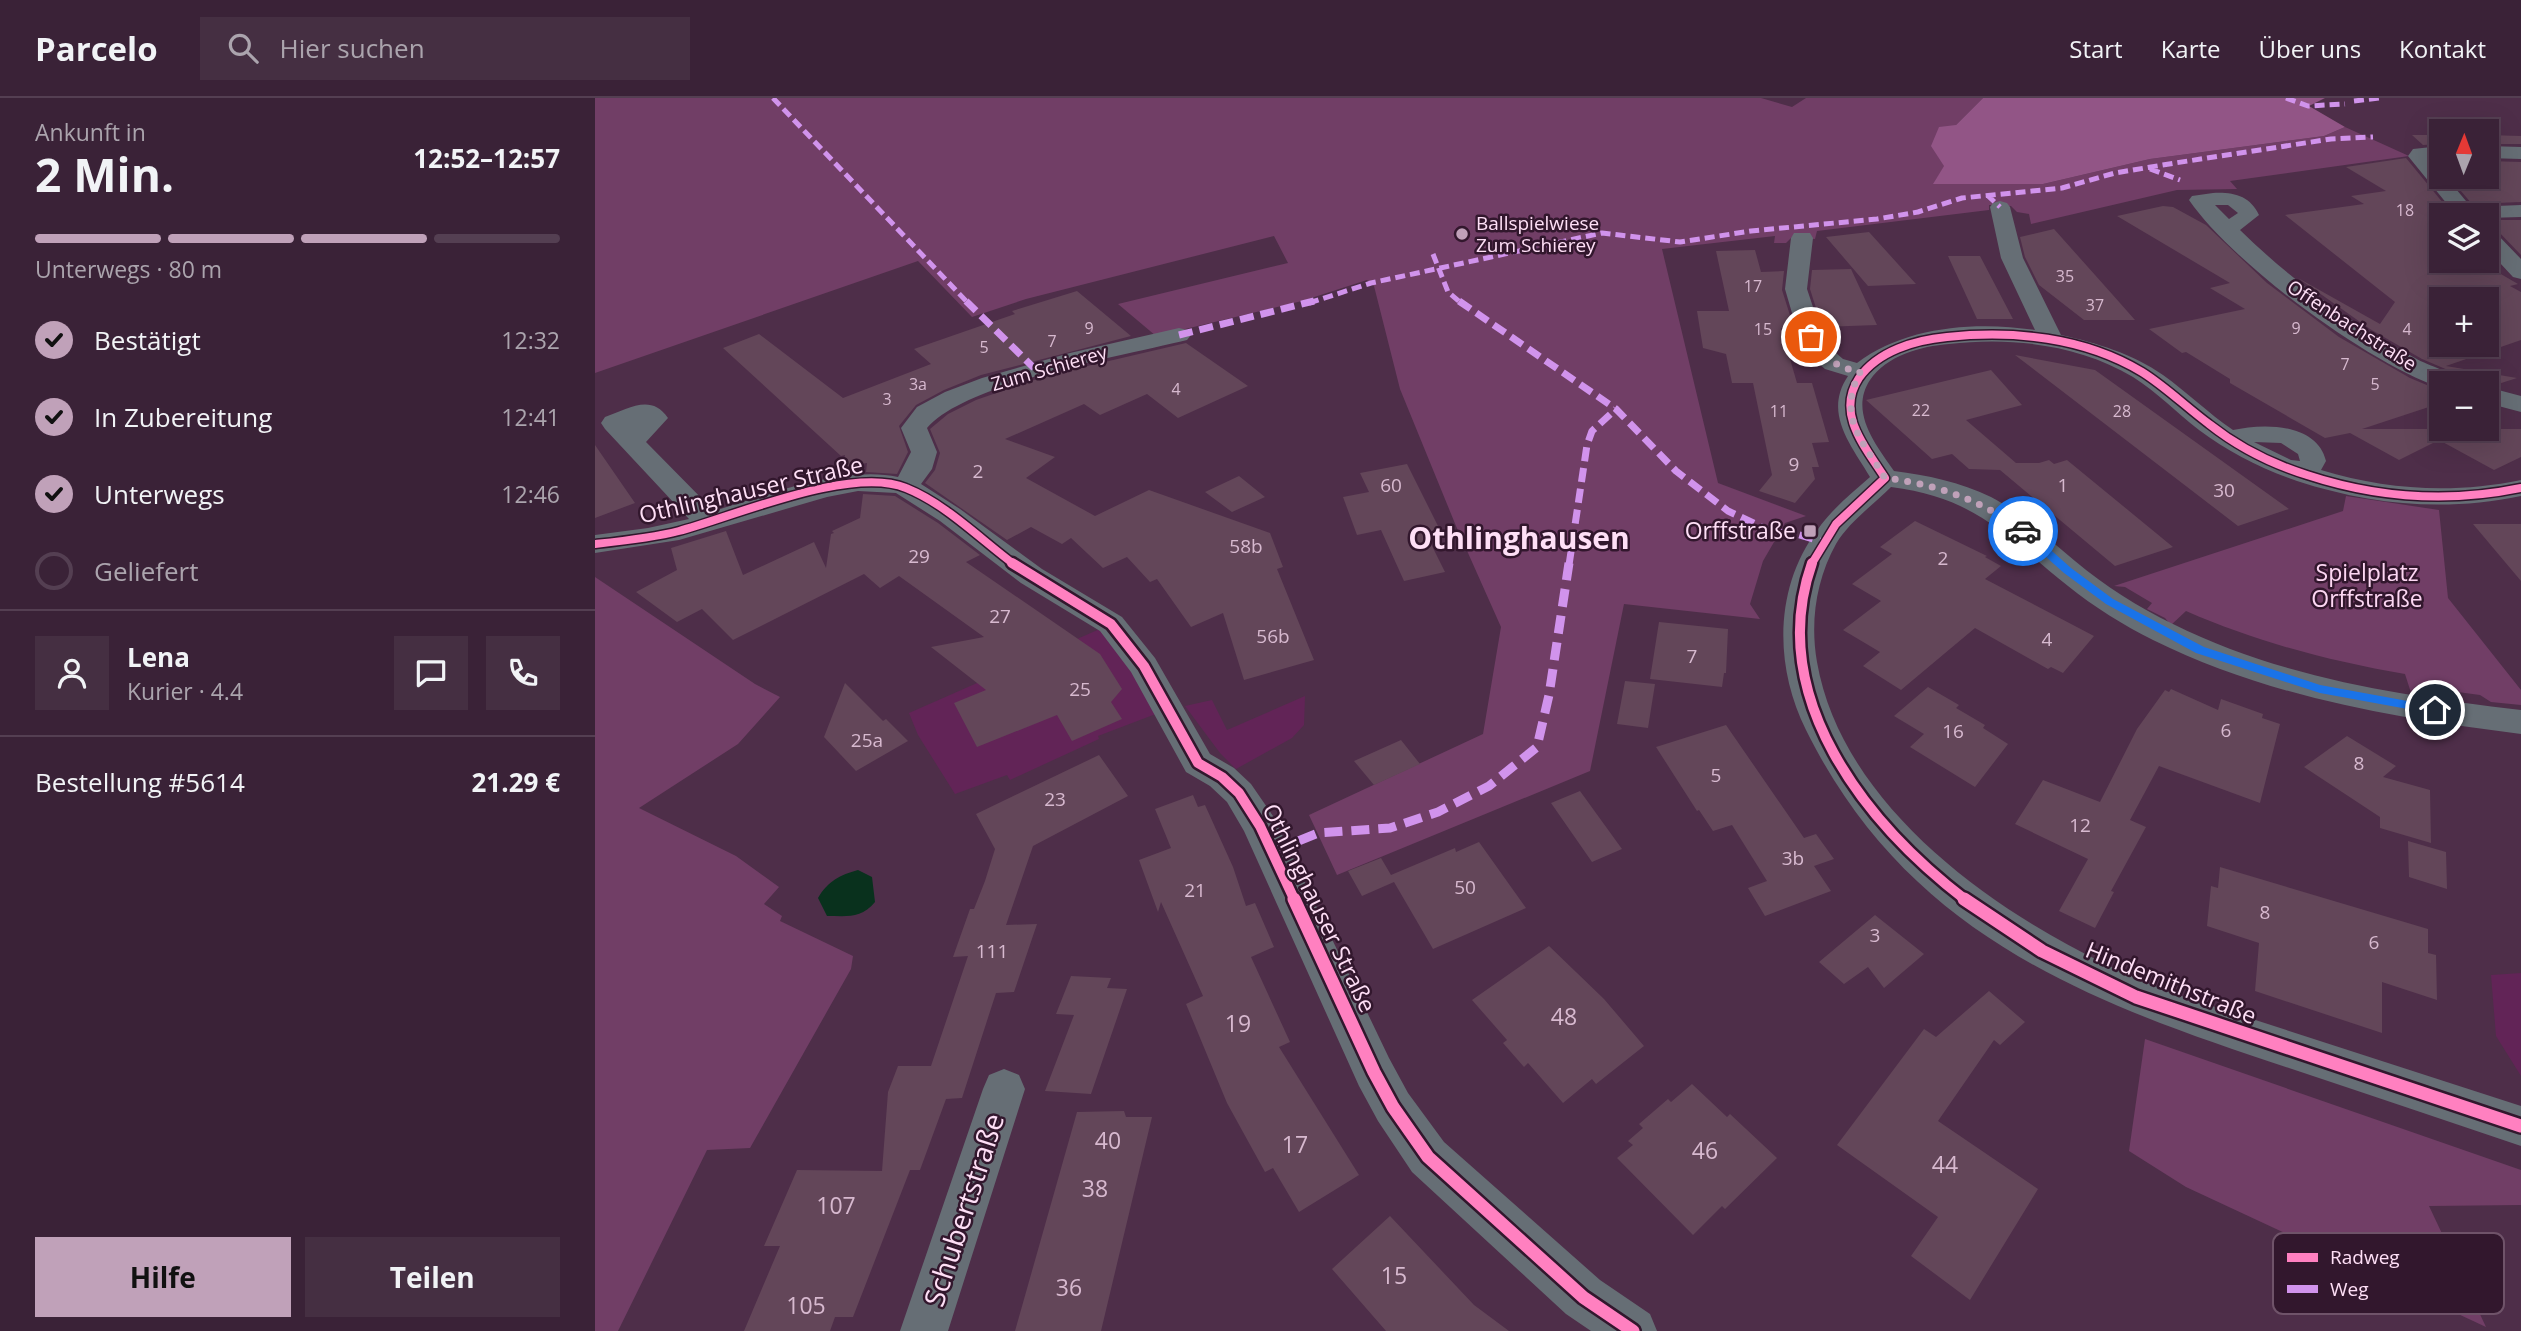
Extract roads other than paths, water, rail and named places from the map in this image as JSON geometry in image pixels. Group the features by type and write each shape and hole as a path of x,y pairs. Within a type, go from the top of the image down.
{"street":[{"path":"2499,152 2521,153"},
{"path":"2429,153 2420,153 2418,156 2429,169"},
{"path":"2445,189 2457,203"},
{"path":"2000,207 2011,258 2052,340"},
{"path":"2499,212 2521,211"},
{"name":"Offenbachstraße","path":"2227,230 2261,263 2333,318 2429,374"},
{"path":"1776,248 1802,244 1797,289 1811,337 1819,351 1834,364 1860,372"},
{"path":"2499,249 2521,272"},
{"name":"Zum Schierey","path":"905,487 918,469 924,452 914,428 922,416 989,383 1034,368 1179,335"},
{"path":"2521,488 2480,496 2431,498 2381,493 2305,474 2277,463 2210,426 2176,396 2140,371 2095,351 2020,335 1954,335 1910,344 1883,356 1860,372 1853,386 1851,400 1852,423 1885,478 1945,490 1986,507 2021,529 2109,602 2200,650 2320,689 2414,707 2521,722"},
{"path":"2499,398 2521,404"},
{"path":"632,442 708,522"},
{"name":"Hindemithstraße","path":"1885,478 1847,512 1816,555 1801,603 1797,629 1798,645 1807,694 1825,736 1863,800 1918,858 1942,882 1979,911 2083,973 2160,1006 2521,1126"},
{"name":"Othlinghauser Straße","path":"595,544 655,536 839,485 888,481 905,487 969,529 1022,570 1111,624 1144,666 1198,763 1222,777 1239,793 1260,826 1374,1072 1393,1107 1428,1157 1583,1297 1633,1331"},
{"name":"Schubertstraße","path":"924,1331 1004,1089"}],"place":[{"name":"Ballspielwiese Zum Schierey","path":"1462,234"},
{"name":"Orffstraße","path":"1810,531"}],"district":[{"name":"Othlinghausen","path":"1519,539"}],"park label":[{"name":"Spielplatz Orffstraße","path":"2367,586"}]}
